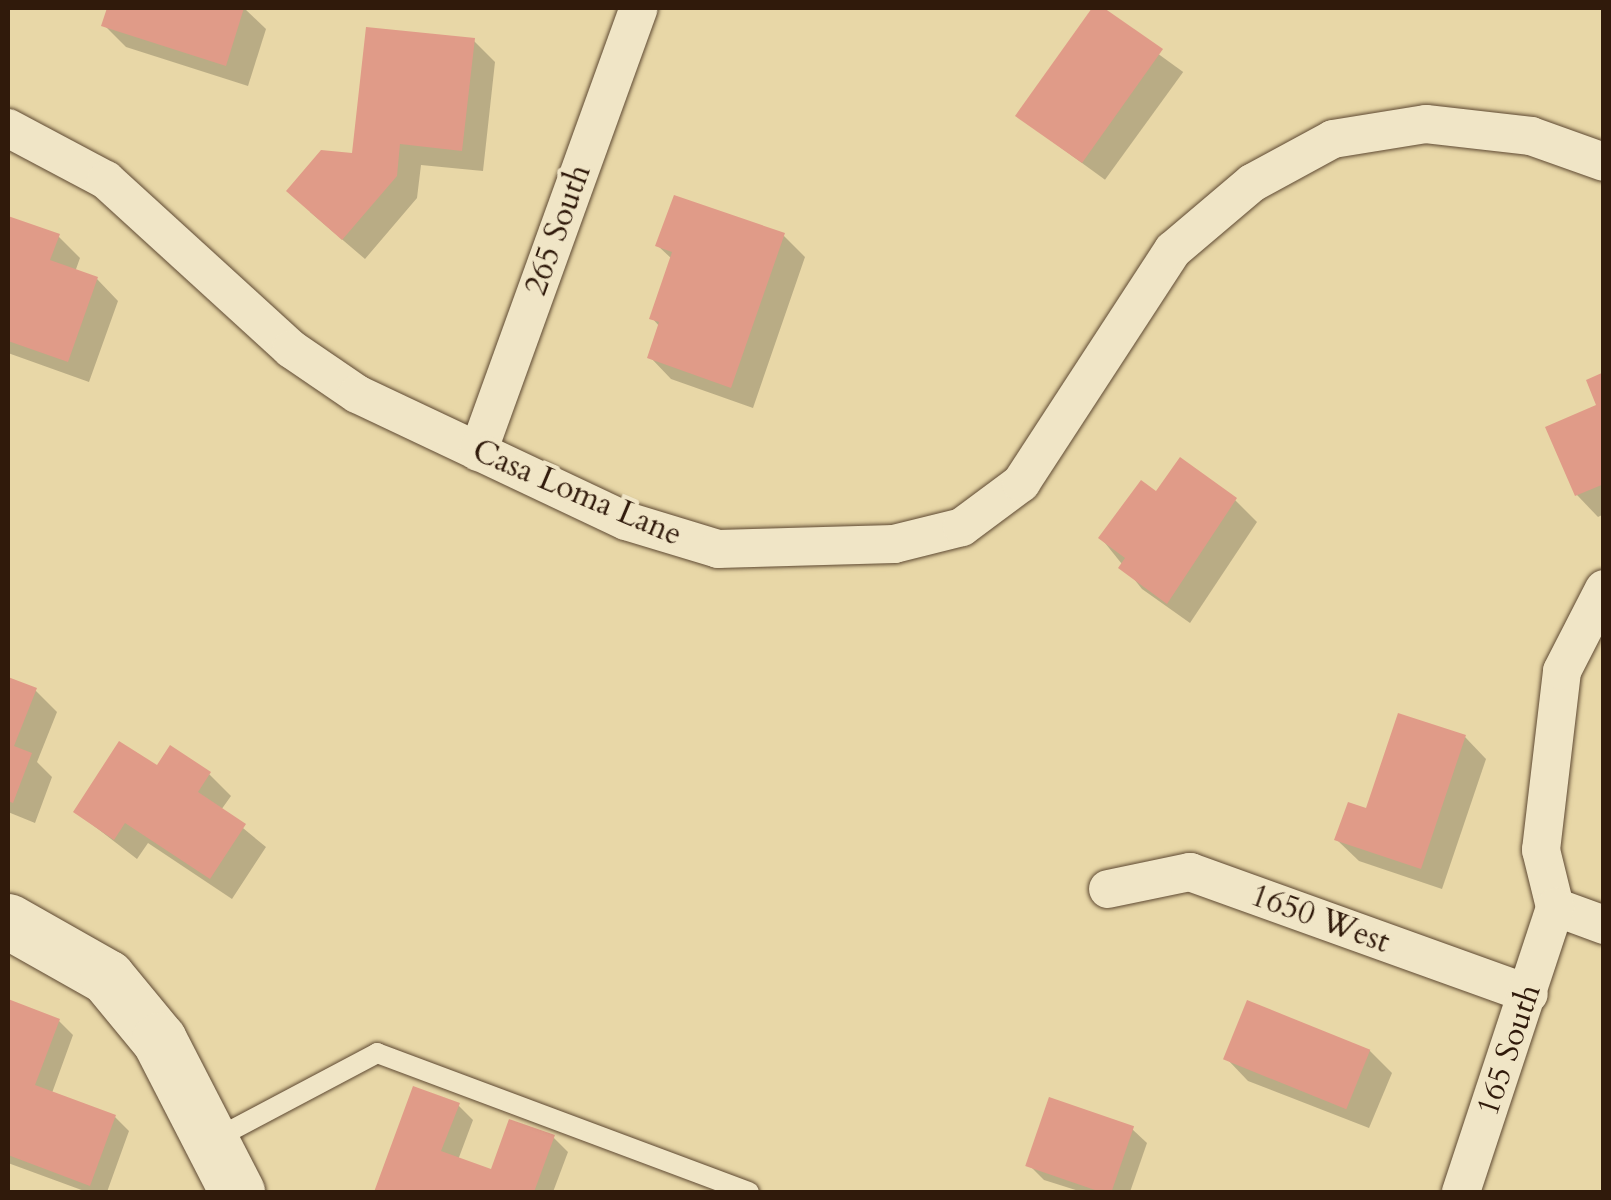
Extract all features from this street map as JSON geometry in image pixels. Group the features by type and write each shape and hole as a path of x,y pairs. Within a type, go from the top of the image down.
{"street":[{"name":"265 South","path":"478,452 639,8"},
{"name":"Casa Loma Lane","path":"8,128 106,180 292,349 357,394 626,520 718,549 894,544 962,528 1021,483 1172,250 1252,183 1333,139 1426,124 1531,136 1604,162"},
{"path":"1604,589 1562,671 1541,850 1555,907 1604,925"},
{"name":"1650 West","path":"1108,889 1190,872 1529,994"},
{"name":"165 South","path":"1461,1192 1555,907"},
{"path":"8,921 107,976 159,1040 236,1192"}],"lane":[{"path":"211,1140 377,1053 749,1192"}],"building":[{"path":"107,8 244,8 226,66 101,26"},
{"path":"1092,8 1104,8 1163,49 1082,163 1015,116"},
{"path":"366,27 475,38 462,151 400,144 397,176 342,240 286,191 321,150 352,153"},
{"path":"674,195 785,233 731,388 647,358 659,322 649,319 672,252 655,246"},
{"path":"8,216 60,234 50,260 98,277 68,362 8,341"},
{"path":"1604,372 1604,484 1575,496 1545,427 1596,405 1586,380"},
{"path":"1180,457 1237,498 1167,604 1118,568 1125,558 1098,538 1141,480 1156,491"},
{"path":"8,677 37,688 14,746 32,753 13,803 8,801"},
{"path":"1398,713 1466,735 1421,869 1334,840 1348,802 1366,808"},
{"path":"119,741 157,765 170,745 211,772 198,792 246,824 210,879 125,823 114,840 73,812"},
{"path":"8,999 60,1019 35,1085 116,1115 90,1186 8,1155"},
{"path":"1247,1000 1370,1050 1346,1109 1223,1059"},
{"path":"413,1086 460,1103 441,1151 491,1169 509,1119 555,1135 534,1192 374,1192"},
{"path":"1049,1097 1134,1126 1111,1192 1101,1192 1025,1166"}]}
